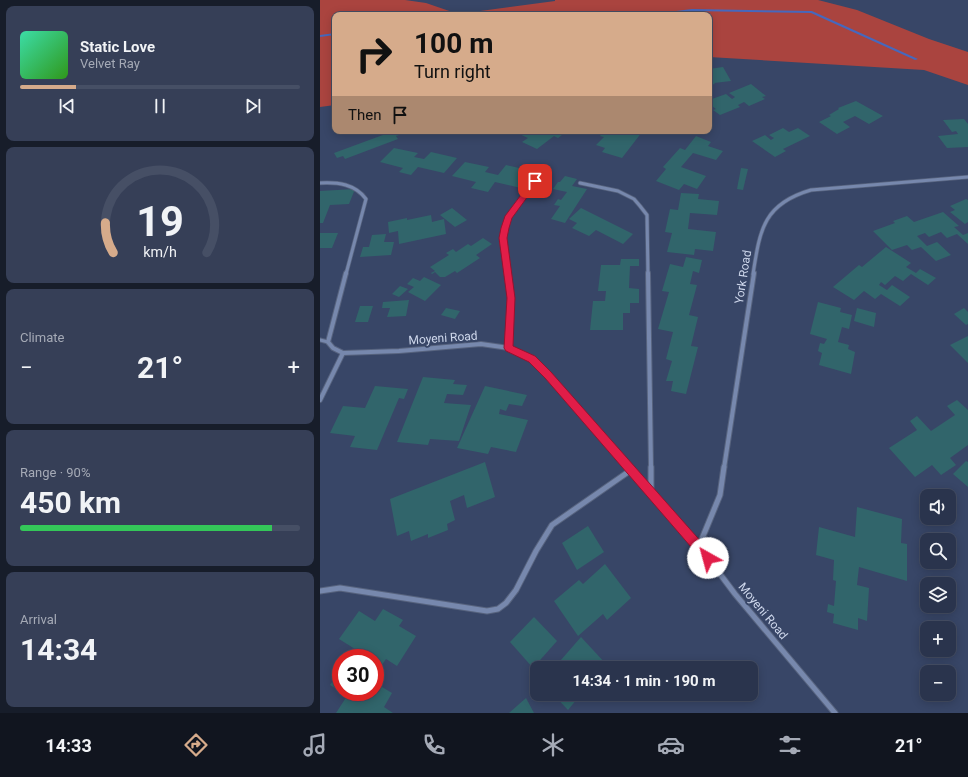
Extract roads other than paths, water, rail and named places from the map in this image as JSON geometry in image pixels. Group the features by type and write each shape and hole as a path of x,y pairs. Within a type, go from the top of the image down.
{"street":[{"path":"509,348 511,298 503,238 508,218 544,169"},
{"name":"York Road","path":"699,546 720,495 759,237 771,212 788,200 811,190 968,177"},
{"path":"320,183 351,186 359,190 366,199 328,342 333,348 343,353 320,400"},
{"path":"580,183 618,190 630,195 640,203 647,215 651,492"},
{"name":"Moyeni Road","path":"343,353 399,351 482,344 509,348 532,359 548,375 699,546 735,594 835,713"},
{"path":"320,591 340,588 487,611 498,609 506,603 516,590 536,551 552,525 631,470"}],"lane":[{"path":"320,340 328,342"}],"waterway":[{"path":"676,12 692,10 812,12 916,59"},
{"path":"320,36 332,34"}]}
